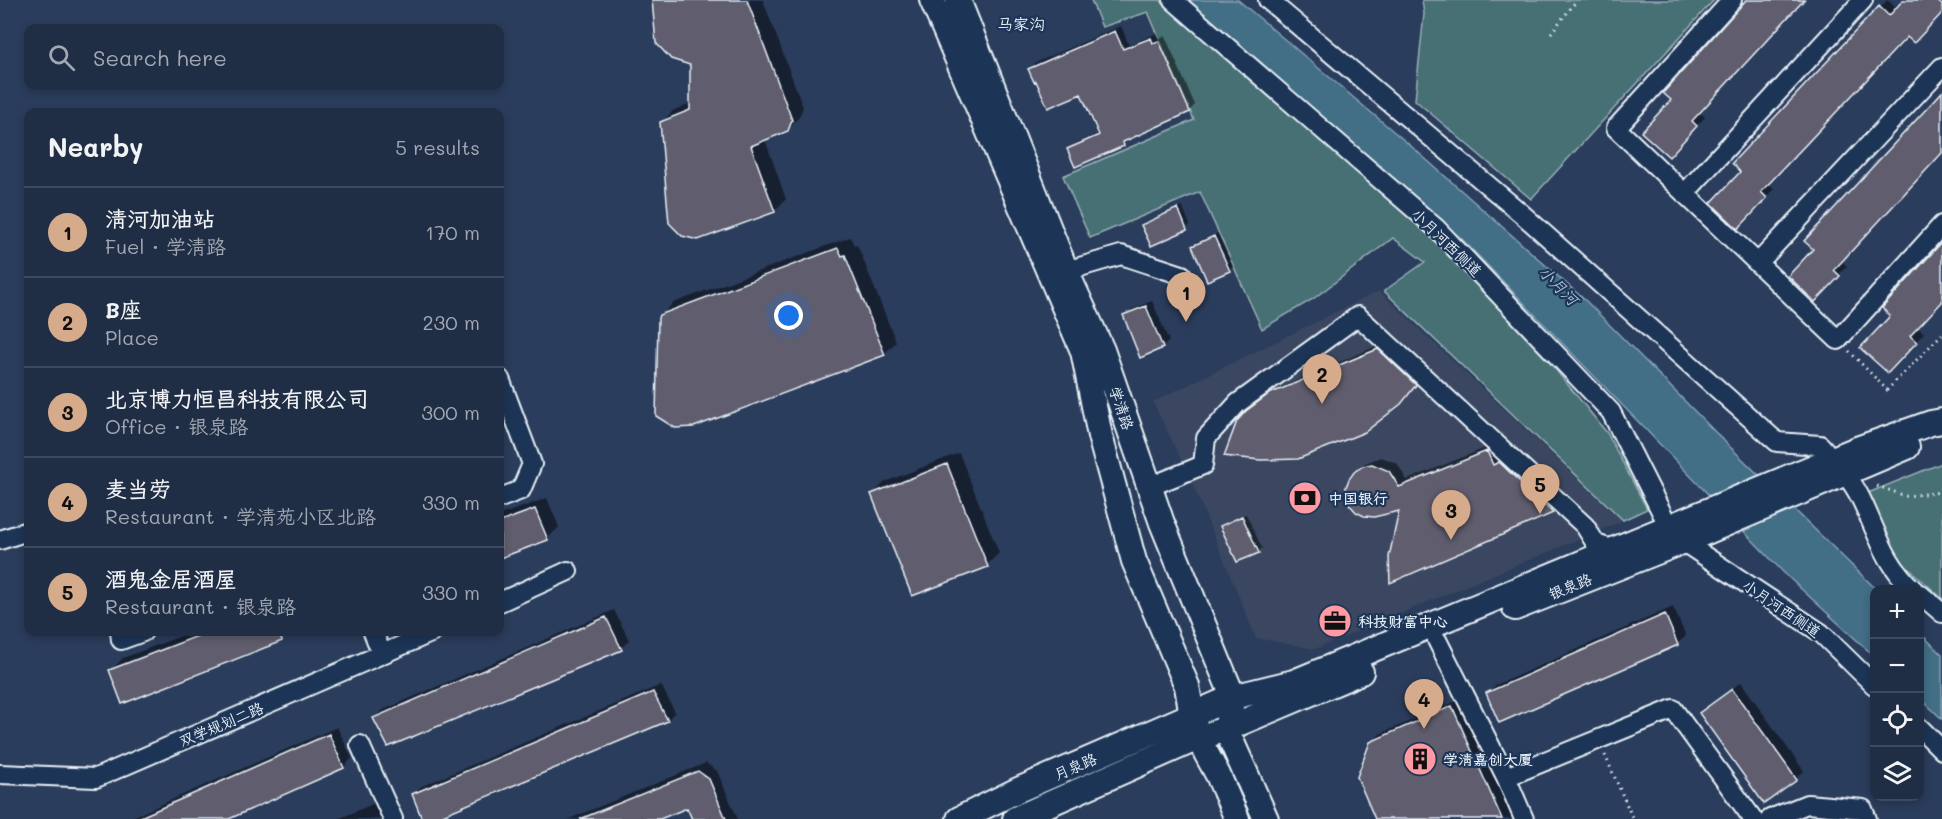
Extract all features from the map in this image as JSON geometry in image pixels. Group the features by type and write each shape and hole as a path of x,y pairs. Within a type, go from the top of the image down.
{"main road":[{"name":"学清路","path":"932,0 1083,351 1101,436 1134,561 1187,686 1195,727 1237,819"},
{"name":"学清路","path":"958,0 1066,271 1102,350 1162,523 1233,698"},
{"name":"银泉路","path":"1195,727 1226,729 1437,640 1682,531 1831,469 1911,430 1942,421"},
{"name":"银泉路","path":"1831,469 1942,434"},
{"name":"银泉路","path":"1195,727 1233,698 1294,682 1614,550 1682,531"},
{"path":"1233,698 1226,729 1266,819"},
{"name":"月泉路","path":"959,819 1018,790 1195,727"},
{"name":"月泉路","path":"1015,819 1195,727"}],"street":[{"name":"小月河西侧道","path":"1173,0 1436,228 1611,412 1682,531 1821,633 1870,679"},
{"path":"1268,0 1522,214 1777,442 1820,445 1831,469 1860,497 1882,549 1901,578 1909,585"},
{"path":"1732,0 1616,128 1838,340 1942,225"},
{"path":"1685,193 1863,0"},
{"path":"1758,263 1942,67"},
{"path":"1066,271 1121,255 1182,275"},
{"path":"1149,487 1203,465 1206,438 1238,403 1358,316 1585,526 1596,544 1614,550"},
{"path":"504,390 532,464 521,490 504,496"},
{"path":"0,540 24,532"},
{"path":"504,600 568,571"},
{"path":"1924,597 1942,613"},
{"path":"120,636 121,640 132,636"},
{"path":"375,636 382,654"},
{"name":"双学规划二路","path":"0,774 96,778 424,636"},
{"path":"1437,640 1506,777 1524,819"},
{"path":"1506,777 1673,709 1753,819"},
{"path":"1924,732 1942,750"},
{"path":"360,746 393,819"},
{"path":"1770,819 1807,804 1863,809 1868,819"}],"path":[{"path":"1551,33 1577,0"},
{"path":"1838,340 1887,390 1942,334"},
{"path":"1877,486 1906,496 1942,492"},
{"path":"1599,739 1633,819"}],"shaded area":[{"name":"科技财富中心","path":"1379,291 1622,521 1315,649 1256,638 1191,480 1153,402"}],"green space":[{"path":"1091,0 1160,0 1385,194 1446,251 1551,364 1607,433 1647,509 1623,520 1384,291 1425,262 1393,238 1313,299 1262,329 1200,192 1090,238 1063,176 1194,120 1148,12 1102,27"},
{"path":"1422,0 1714,0 1531,199 1415,100 1424,14"},
{"path":"1942,463 1942,598 1898,559 1868,493"}],"water":[{"name":"小月河","path":"1184,0 1238,0 1412,147 1586,301 1728,445 1872,585 1870,585 1870,652 1786,575 1463,240"},
{"path":"1924,637 1942,654 1942,719 1924,702"}],"building":[{"path":"652,0 747,0 792,120 788,131 751,146 775,212 698,240 682,236 669,223 660,122 690,110 690,65 671,59 656,43"},
{"path":"1746,0 1804,0 1692,121 1697,126 1669,157 1641,132 1671,100 1663,93"},
{"path":"1903,0 1936,0 1942,5 1942,13 1914,43 1907,37 1761,192 1767,198 1738,229 1711,203 1740,172 1732,163 1879,6 1889,16"},
{"path":"1115,31 1123,49 1151,38 1153,43 1159,41 1190,112 1123,142 1124,146 1075,167 1067,149 1099,135 1081,94 1048,108 1028,69"},
{"path":"1942,92 1942,153 1834,270 1840,276 1815,302 1788,276 1813,249 1804,241"},
{"path":"1178,208 1187,230 1151,246 1141,225"},
{"path":"1214,236 1230,271 1207,281 1192,246"},
{"path":"1942,242 1942,302 1910,336 1917,342 1888,373 1860,348 1890,316 1882,308"},
{"path":"838,248 842,256 845,255 885,355 694,427 675,428 656,416 659,315"},
{"path":"1146,306 1163,348 1140,358 1123,315"},
{"path":"1378,349 1416,385 1401,404 1365,432 1298,459 1260,460 1224,456 1237,421 1246,411 1269,394"},
{"path":"1487,451 1493,465 1499,462 1553,513 1390,583 1389,557 1399,511 1374,517 1356,512 1346,497 1349,479 1355,471 1372,464 1389,471 1399,487"},
{"path":"947,464 988,567 912,596 871,494"},
{"path":"535,509 548,540 504,556 504,521"},
{"path":"1242,516 1259,553 1237,562 1220,526"},
{"path":"1665,614 1678,645 1499,723 1486,693"},
{"path":"606,617 622,650 388,747 373,718"},
{"path":"198,636 280,636 282,641 122,704 109,670"},
{"path":"1732,689 1797,780 1764,804 1699,713"},
{"path":"653,692 668,721 433,819 422,819 412,794"},
{"name":"学清嘉创大厦","path":"1452,706 1502,819 1375,819 1357,777 1370,742"},
{"path":"329,734 344,768 229,819 136,819"},
{"path":"698,771 709,779 726,819 692,819 687,808 660,819 580,819"}],"place":[{"name":"清河加油站","path":"1186,322"},
{"name":"B座","path":"1322,404"},
{"name":"中国银行","path":"1305,498"},
{"name":"酒鬼金居酒屋","path":"1540,514"},
{"name":"北京博力恒昌科技有限公司","path":"1451,540"},
{"name":"科技财富中心","path":"1335,621"},
{"name":"麦当劳","path":"1424,729"},
{"name":"学清嘉创大厦","path":"1420,759"}],"district":[{"name":"马家沟","path":"1021,23"}]}
